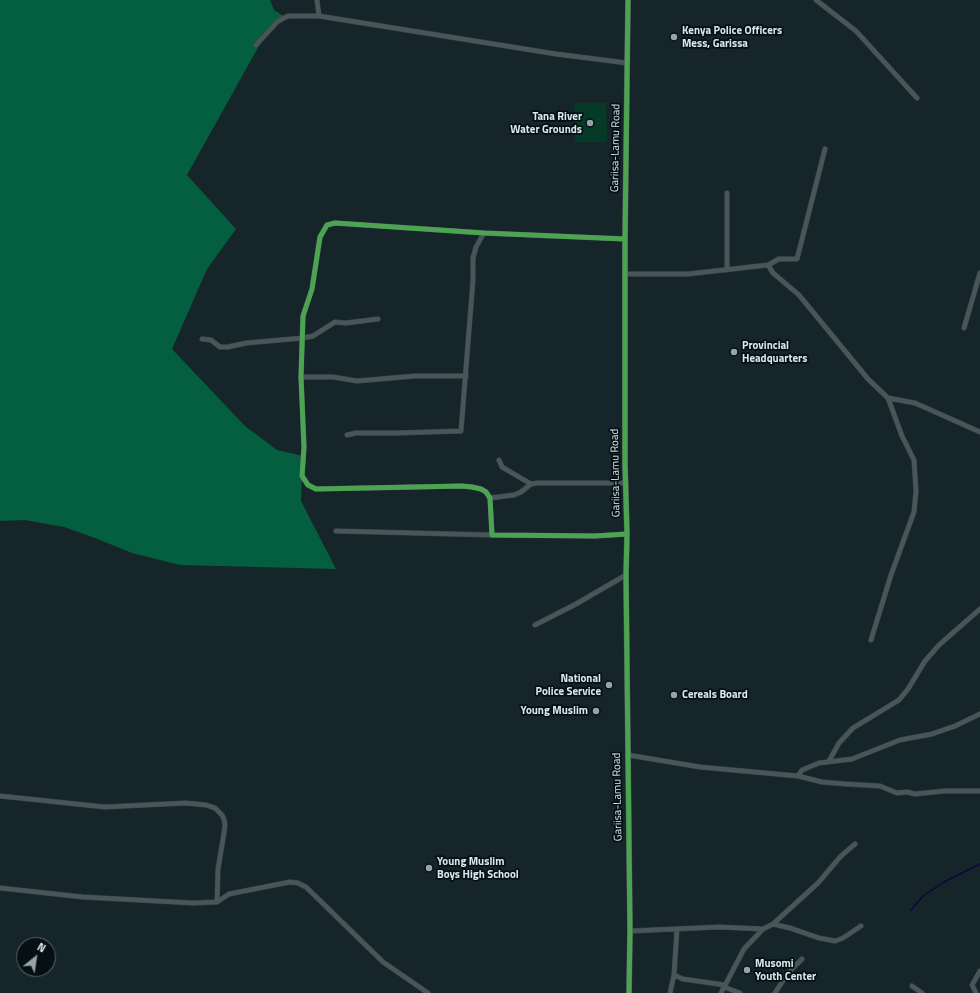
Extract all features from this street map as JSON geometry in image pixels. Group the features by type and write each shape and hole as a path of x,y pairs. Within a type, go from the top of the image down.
{"street":[{"path":"317,0 319,16"},
{"name":"Gariisa-Lamu Road","path":"628,0 624,239 630,931 629,993"},
{"path":"816,0 856,31 917,98"},
{"path":"256,45 277,22 288,16 319,16 627,64"},
{"path":"625,274 688,274 768,265 779,259 797,259 824,149"},
{"path":"726,270 727,194"},
{"path":"492,535 490,498 486,492 481,489 462,486 316,489 308,486 302,476 304,447 301,377 303,316 312,289 320,237 327,225 335,223 624,239"},
{"path":"346,435 356,433 461,431 473,280 473,258 476,247 484,232"},
{"path":"768,265 773,274 799,295 838,340 868,379 888,398 902,436 914,460 916,475 914,512 891,575 872,640"},
{"path":"964,328 980,273"},
{"path":"202,339 211,340 220,347 228,347 246,343 313,336 334,322 346,323 378,319"},
{"path":"301,377 333,377 357,381 415,376 466,376"},
{"path":"888,398 915,403 980,432"},
{"path":"499,460 502,467 531,484 626,483"},
{"path":"490,498 514,495 521,492 531,484"},
{"path":"336,531 492,535 595,536 627,534"},
{"path":"535,625 576,604 626,575"},
{"path":"829,761 839,743 853,728 899,700 908,689 925,661 939,645 980,609"},
{"path":"798,776 802,770 819,763 852,758 900,740 932,734 955,726 980,714"},
{"path":"628,755 700,767 798,776 822,782 880,786 897,792 922,794 980,791"},
{"path":"0,796 111,808 186,803 206,805 215,808 222,815 225,826 218,869 217,902"},
{"path":"721,993 744,949 763,929 773,924 818,884 841,856 855,844"},
{"path":"0,888 83,897 144,901 217,902 229,894 290,882 298,882 306,887 384,962 428,993"},
{"path":"773,924 819,938 836,941 862,926"},
{"path":"630,931 719,927 763,929"},
{"path":"670,993 674,975 677,930"},
{"path":"775,993 788,973 802,959"},
{"path":"976,993 972,985 980,971"},
{"path":"674,975 683,979 724,986 740,993"},
{"path":"912,986 922,993"}],"green space":[{"path":"0,0 270,0 274,10 285,17 260,44 187,175 236,229 207,269 172,349 245,426 277,450 303,456 301,501 336,569 180,565 132,553 64,527 25,520 0,521"},
{"name":"Tana River Water Grounds","path":"574,103 606,103 607,142 575,142"}],"waterway":[{"path":"911,910 923,896 944,882 980,864"}],"cycle path":[{"path":"628,0 625,239 625,463 627,534 626,575 630,931 629,993"},
{"path":"625,239 484,233 335,223 327,225 320,237 312,289 303,316 301,377 304,447 302,476 308,485 316,489 472,487 486,492 490,498 492,535 595,536 627,534"}],"place":[{"name":"Kenya Police Officers Mess, Garissa","path":"674,37"},
{"name":"Tana River Water Grounds","path":"590,123"},
{"name":"Provincial Headquarters","path":"734,352"},
{"name":"National Police Service","path":"609,685"},
{"name":"Cereals Board","path":"674,695"},
{"name":"Young Muslim","path":"596,711"},
{"name":"Young Muslim Boys High School","path":"429,868"},
{"name":"Musomi Youth Center","path":"747,970"}]}
